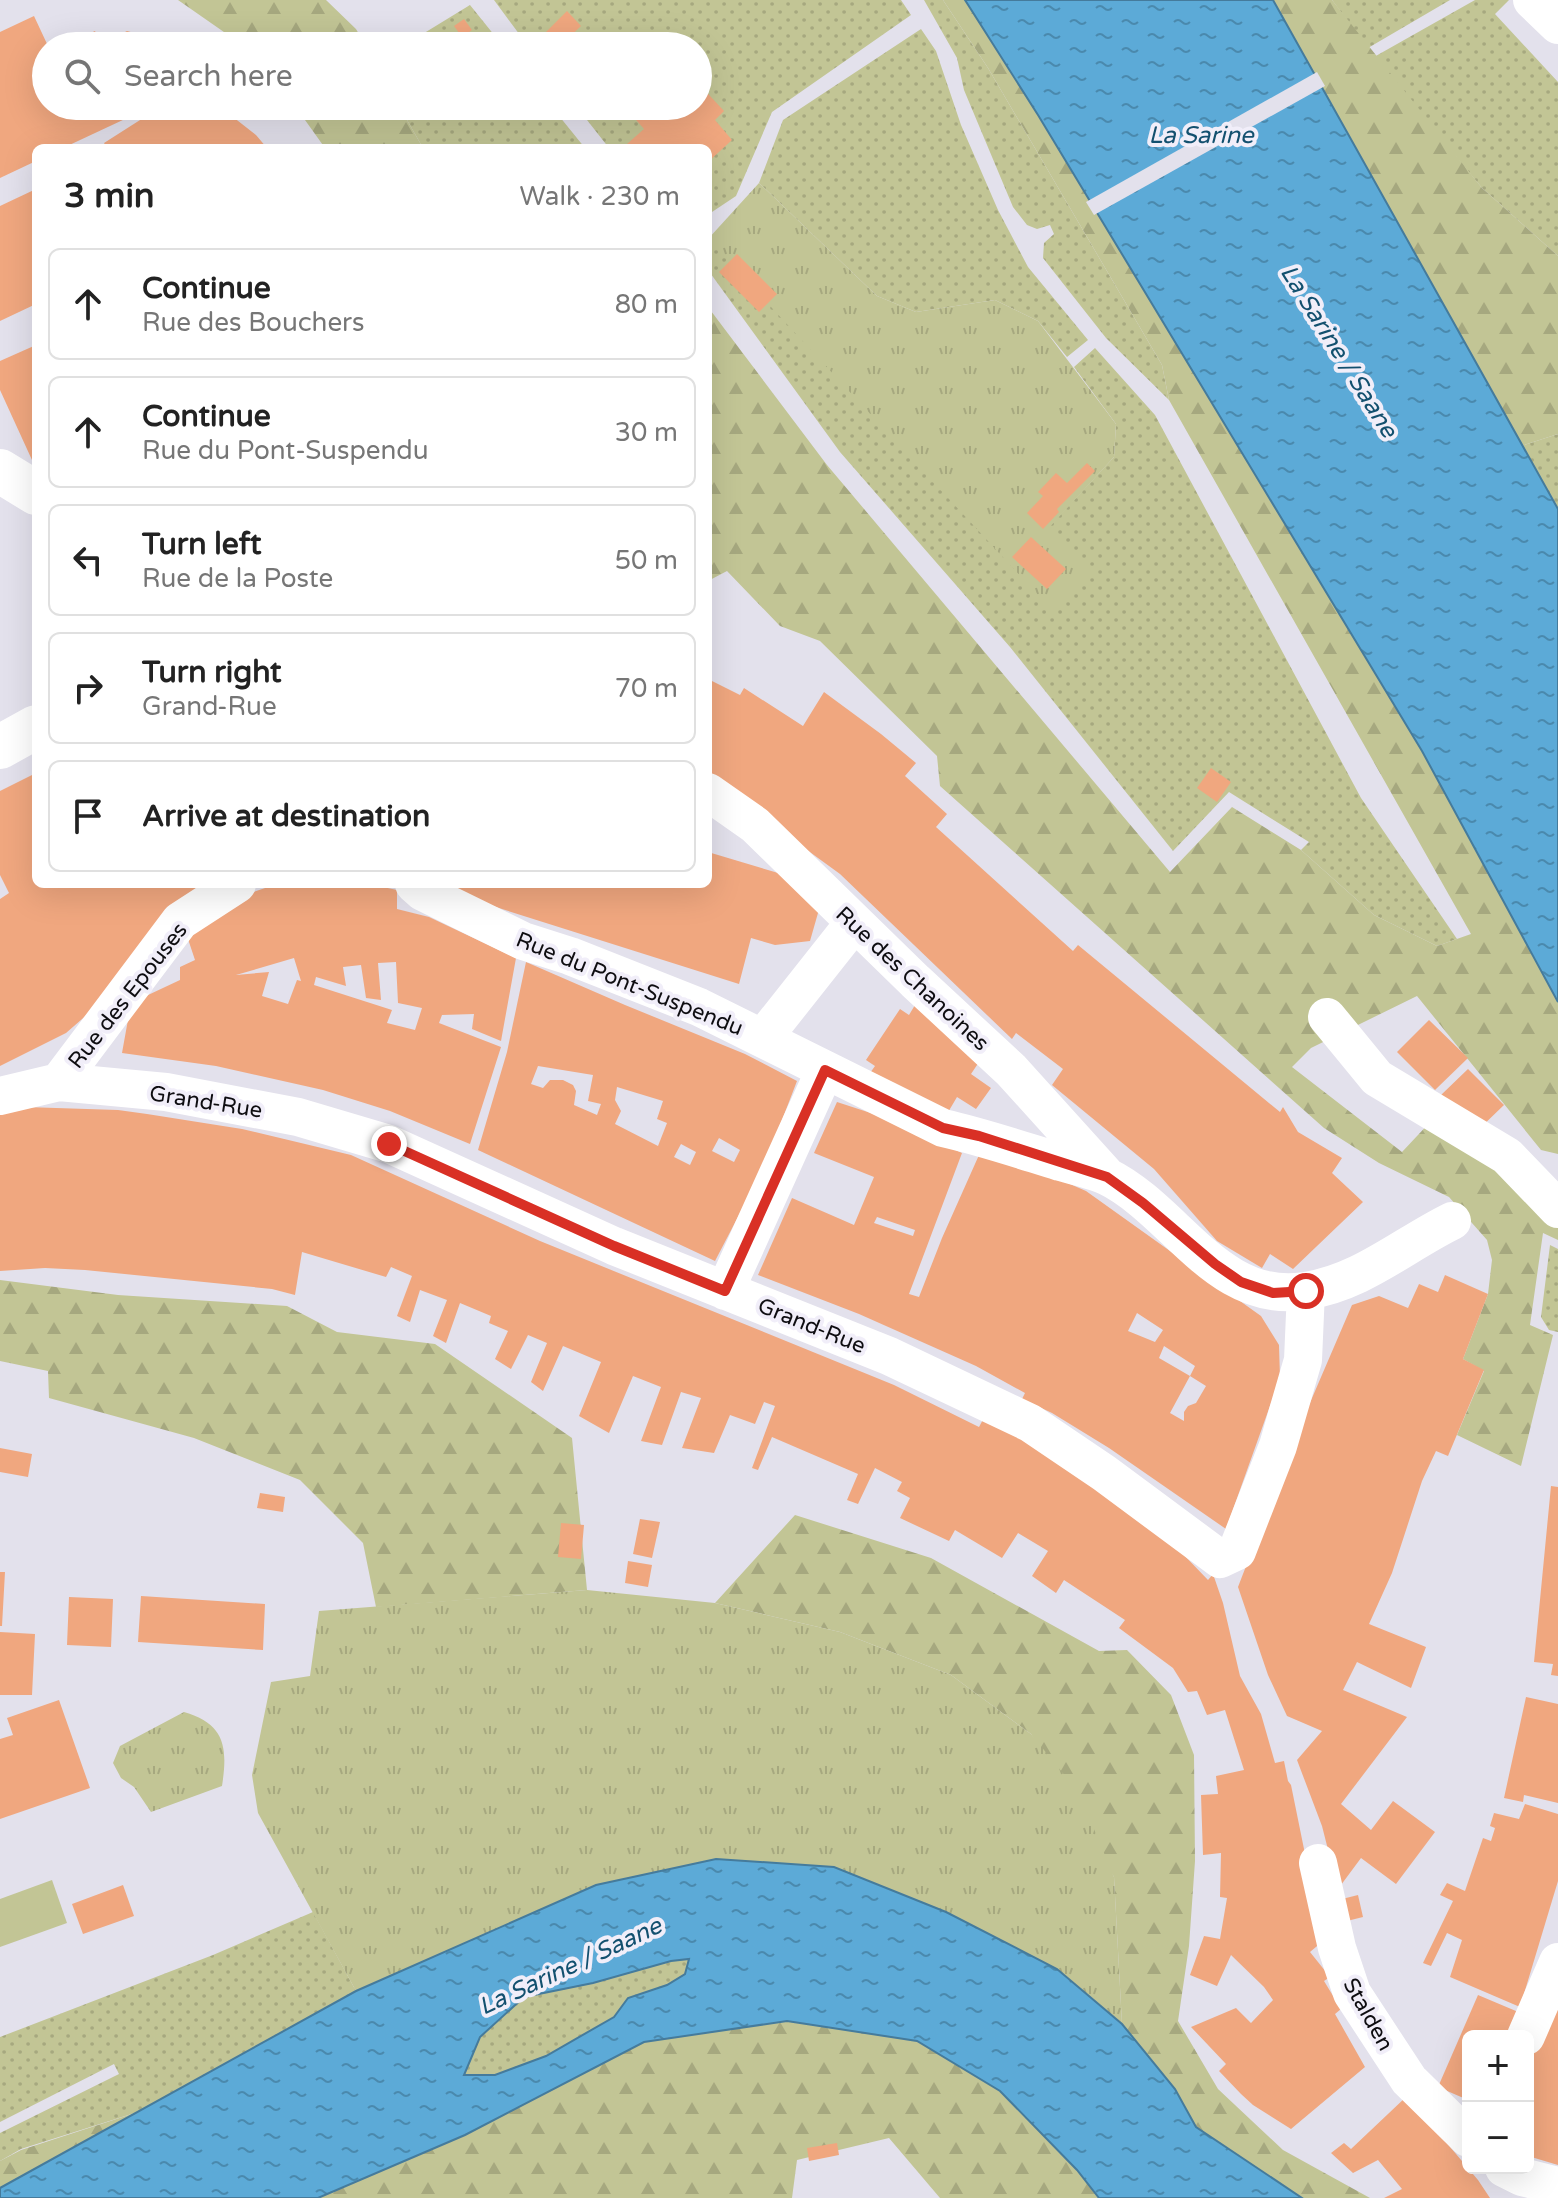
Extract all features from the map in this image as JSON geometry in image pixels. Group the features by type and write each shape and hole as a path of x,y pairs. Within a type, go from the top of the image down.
{"main road":[{"path":"0,471 32,491"},
{"path":"0,747 32,729"}],"street":[{"path":"1532,0 1558,25"},
{"name":"Rue des Chanoines","path":"712,795 755,825 1011,1070 1107,1177"},
{"name":"Rue des Epouses","path":"59,1082 180,921 231,888"},
{"name":"Rue du Pont-Suspendu","path":"418,888 523,941 570,956 699,1007 943,1128 979,1136 1107,1177"},
{"path":"763,1038 854,923"},
{"path":"1327,1017 1377,1078 1507,1156 1558,1209"},
{"path":"725,1291 825,1070"},
{"name":"Grand-Rue","path":"0,1096 59,1082 166,1092 283,1114 389,1144 614,1246 889,1356 1030,1423 1104,1473 1220,1559 1237,1551 1278,1446 1303,1360 1306,1291"},
{"path":"1107,1177 1215,1264 1241,1282 1273,1293 1306,1291 1365,1272 1452,1221"},
{"name":"Stalden","path":"1318,1863 1337,1948 1352,1993 1409,2080 1462,2132"},
{"path":"1529,2030 1558,1962"},
{"path":"1516,2174 1558,2186"}],"green space":[{"path":"178,0 326,0 358,32 224,32"},
{"path":"494,0 901,0 911,15 772,112 736,196 712,212 712,144 606,144 587,120 712,120 712,32 518,32"},
{"path":"924,0 943,0 988,68 1162,365 1169,400 1106,338 1043,258 1044,243 1054,234 1050,225 1037,229 1027,225 1013,207 964,90 957,58"},
{"path":"943,0 965,0 1038,115 1422,751 1558,1002 1558,1154 1541,1150 1417,996 1311,1048 1292,1067 1402,1152 1433,1119 1502,1167 1558,1225 1558,1240 1543,1233 1530,1325 1553,1335 1521,1466 1457,1435 1484,1371 1463,1359 1488,1294 1492,1260 1487,1240 1449,1197 1379,1163 1324,1128 940,786 937,756 820,641 780,626 727,571 712,579 712,312 827,465 1170,872 1232,807 1301,850 1374,915 1437,946 1471,934 1169,400 1162,365 988,68"},
{"path":"1273,0 1332,0 1482,188 1558,256 1558,434 1521,446"},
{"path":"1332,0 1450,0 1368,48"},
{"path":"1475,0 1509,0 1495,14 1558,82 1558,256 1482,188 1374,57"},
{"path":"470,5 492,32 426,32"},
{"path":"921,29 936,51 961,125 998,210 1028,267 1088,340 1067,357 1038,321 995,300 916,312 877,296 759,183 783,120"},
{"path":"305,120 407,120 421,144 322,144"},
{"path":"407,120 562,120 582,144 421,144"},
{"path":"759,183 877,296 916,312 995,300 1038,321 1116,424 1114,457 1047,530 1090,572 1051,609 712,243 712,235"},
{"path":"712,242 1046,530 1114,457 1116,424 1074,367 1095,348 1155,415 1361,798 1457,939 1437,946 1374,915 1301,850 1309,842 1229,792 1173,851 1010,647 840,452 712,276"},
{"path":"1558,434 1558,509 1521,446"},
{"path":"1550,1245 1558,1249 1558,1332 1549,1330 1541,1317"},
{"path":"0,1280 118,1295 287,1306 337,1332 435,1344 572,1438 587,1590 376,1607 363,1543 300,1480 194,1438 49,1398 48,1371 0,1361"},
{"path":"795,1515 931,1558 1099,1651 1127,1650 1171,1695 1194,1755 1195,1861 1189,1946 1178,2021 1218,2089 1283,2150 1370,2198 1302,2198 1196,2127 1175,2089 1122,2024 1114,1877 1031,1734 951,1675 840,1632 715,1603"},
{"path":"587,1590 715,1603 840,1632 951,1675 1031,1734 1079,1793 1114,1877 1122,2024 1057,1969 946,1912 834,1867 596,1885 356,1991 258,1813 252,1775 271,1682 310,1676 319,1611"},
{"path":"184,1712 208,1723 221,1739 224,1760 222,1786 151,1812 134,1787 121,1778 113,1763 120,1746"},
{"path":"52,1880 67,1923 0,1947 0,1899"},
{"path":"313,1912 356,1991 141,2111 21,2149 0,2161 0,2133 119,2074 114,2064 0,2122 0,2037 213,1955"},
{"path":"689,1959 686,1974 667,1985 628,1998 614,2017 546,2056 495,2075 464,2075 480,2037 524,1997"},
{"path":"787,2021 917,2041 1000,2091 1077,2170 1099,2198 940,2198 889,2138 797,2160 792,2198 318,2198 465,2135 644,2042"},
{"path":"141,2111 0,2188 0,2161 21,2150"}],"water":[{"name":"La Sarine","path":"965,0 1273,0 1558,509 1558,1002 1422,751 1038,115"},
{"name":"La Sarine / Saane","path":"716,1859 834,1867 946,1912 1057,1969 1122,2024 1175,2089 1196,2127 1302,2198 1099,2198 1077,2170 1000,2091 917,2041 787,2021 644,2042 465,2135 318,2198 0,2198 0,2188 356,1991 596,1885","holes":["689,1959 685,1974 667,1985 628,1998 614,2017 546,2056 495,2075 464,2075 480,2037 524,1997"]}],"pier":[{"path":"1317,72 1325,86 1094,215 1086,202"}],"building":[{"path":"567,11 581,26 575,32 546,32"},
{"path":"34,16 41,32 32,32 32,120 123,120 72,144 32,144 32,163 0,178 0,32"},
{"path":"464,19 472,30 458,32 454,26"},
{"path":"712,98 724,111 715,120 732,140 712,158 712,144 627,144 644,129 636,120 712,120"},
{"path":"140,120 237,120 264,144 105,144"},
{"path":"32,191 32,306 0,321 0,206"},
{"path":"737,254 777,294 759,312 719,272"},
{"path":"32,347 32,460 0,390 0,361"},
{"path":"1087,463 1095,471 1057,509 1059,512 1043,529 1027,513 1043,496 1038,492 1056,473 1067,483"},
{"path":"1031,537 1066,569 1047,589 1012,557"},
{"path":"712,681 740,695 744,688 803,726 824,692 881,734 916,763 905,776 947,814 936,827 1073,951 1078,945 1280,1112 1283,1107 1298,1132 1342,1158 1332,1173 1363,1202 1293,1269 1270,1254 1262,1268 1217,1241 1154,1169 1052,1085 1063,1069 1016,1033 1012,1039 840,874 712,781"},
{"path":"1211,768 1231,782 1217,802 1197,788"},
{"path":"32,775 32,888 213,888 97,1006 66,1033 0,1066 0,899 9,893 0,875 0,791"},
{"path":"712,853 795,878 820,906 810,941 775,945 751,938 739,984 442,888 712,888"},
{"path":"265,888 388,888 397,890 397,909 429,917 516,958 501,1041 472,1029 474,1014 442,1015 439,1023 501,1047 470,1144 390,1111 323,1090 216,1066 122,1053 131,1003 180,980 180,967 195,960 184,927 233,899","holes":["294,958 301,981 297,980 288,1004 262,996 269,972 236,975","396,962 398,1003 422,1008 415,1030 387,1023 392,1010 314,985 316,977 346,986 343,967 361,965 366,998 381,1000 378,963"]},
{"path":"526,962 745,1054 797,1081 764,1167 715,1261 478,1150 507,1052","holes":["538,1066 593,1075 588,1101 601,1104 597,1115 574,1105 576,1091 573,1085 563,1080 550,1080 543,1088 531,1084","617,1087 663,1101 657,1119 667,1123 658,1146 615,1124 621,1111 615,1100","719,1138 740,1150 734,1162 712,1151","681,1144 696,1152 690,1165 674,1157"]},
{"path":"915,1005 981,1059 971,1074 991,1088 976,1109 957,1097 947,1114 870,1073 875,1066 866,1060 900,1009 909,1015"},
{"path":"1429,1020 1468,1058 1435,1090 1397,1052"},
{"path":"1468,1069 1504,1105 1476,1132 1441,1095"},
{"path":"837,1102 886,1118 962,1153 909,1294 919,1297 979,1155 1086,1191 1261,1316 1279,1345 1280,1378 1226,1529 1109,1448 1052,1413 1022,1399 1025,1393 976,1366 859,1314 758,1275 792,1198 854,1225 874,1177 814,1153","holes":["877,1217 915,1230 913,1236 874,1223","1137,1313 1163,1330 1155,1342 1128,1331","1164,1346 1195,1366 1190,1376 1159,1358","1190,1376 1206,1386 1196,1403 1184,1412 1184,1421 1170,1413"]},
{"path":"0,1108 147,1114 242,1129 351,1155 540,1241 894,1385 979,1427 986,1414 1098,1489 1181,1552 1208,1580 1213,1574 1240,1676 1261,1714 1275,1763 1284,1761 1291,1785 1304,1849 1306,1894 1323,1941 1310,1952 1330,1977 1324,1981 1341,2009 1335,2014 1365,2067 1291,2129 1241,2094 1219,2071 1226,2064 1191,2027 1236,2008 1251,2023 1273,2000 1231,1955 1217,1986 1190,1975 1204,1936 1220,1939 1227,1898 1220,1897 1221,1853 1203,1855 1201,1795 1218,1794 1216,1776 1244,1770 1225,1710 1207,1715 1197,1691 1188,1692 1173,1668 1119,1628 1125,1620 1064,1580 1056,1593 1032,1576 1048,1551 1018,1533 1002,1558 955,1530 949,1541 900,1518 910,1498 897,1491 902,1482 875,1468 858,1504 847,1500 858,1474 772,1437 758,1470 752,1468 775,1406 764,1402 755,1424 730,1415 714,1453 682,1448 701,1398 681,1392 662,1445 651,1443 641,1441 661,1387 633,1376 609,1433 579,1416 601,1362 563,1346 543,1391 531,1382 547,1343 528,1335 511,1369 495,1359 508,1331 489,1323 491,1316 460,1303 446,1343 433,1336 447,1300 420,1290 410,1322 397,1316 412,1276 391,1267 386,1277 302,1252 295,1295 272,1289 85,1270 45,1268 0,1271"},
{"path":"1445,1275 1488,1294 1463,1359 1484,1370 1448,1456 1436,1451 1422,1481 1392,1573 1369,1624 1426,1647 1411,1688 1357,1662 1343,1690 1407,1717 1341,1804 1371,1830 1393,1801 1435,1832 1396,1884 1361,1858 1338,1889 1322,1826 1297,1760 1322,1731 1287,1716 1268,1675 1238,1587 1300,1426 1352,1305 1379,1296 1408,1308 1419,1284 1438,1292"},
{"path":"0,1448 32,1454 28,1477 0,1472"},
{"path":"1551,1486 1558,1487 1558,1676 1551,1675 1553,1664 1534,1662"},
{"path":"260,1493 285,1497 283,1512 257,1508"},
{"path":"640,1519 660,1522 652,1558 633,1554"},
{"path":"561,1523 584,1525 581,1559 558,1557"},
{"path":"628,1561 652,1565 648,1587 625,1583"},
{"path":"0,1572 5,1572 2,1626 0,1626"},
{"path":"141,1596 265,1604 263,1650 138,1642"},
{"path":"69,1597 113,1599 111,1647 67,1645"},
{"path":"0,1632 35,1634 32,1695 0,1695"},
{"path":"1526,1697 1558,1704 1558,1803 1524,1795 1523,1802 1504,1798"},
{"path":"59,1700 90,1788 0,1819 0,1739 13,1735 7,1718"},
{"path":"1525,1804 1558,1814 1558,1881 1520,2007 1450,1977 1462,1940 1447,1933 1431,1966 1423,1963 1453,1901 1440,1895 1447,1883 1465,1891 1483,1838 1491,1841 1495,1828 1490,1826 1494,1813 1519,1819"},
{"path":"123,1885 134,1916 83,1934 72,1904"},
{"path":"1358,1895 1363,1917 1347,1921 1342,1899"},
{"path":"1558,1990 1558,2165 1534,2158 1534,2044"},
{"path":"1478,1995 1530,2017 1525,2030 1463,2030"},
{"path":"1462,2032 1462,2097 1438,2087"},
{"path":"1407,2096 1462,2161 1462,2174 1473,2174 1490,2198 1384,2198 1402,2189 1378,2160 1353,2173 1331,2153 1344,2143 1351,2149"},
{"path":"837,2143 839,2155 809,2161 807,2148"}],"route":[{"path":"389,1144 614,1246 725,1291 825,1070 943,1128 979,1136 1107,1177 1241,1282 1273,1293 1306,1291"}]}
